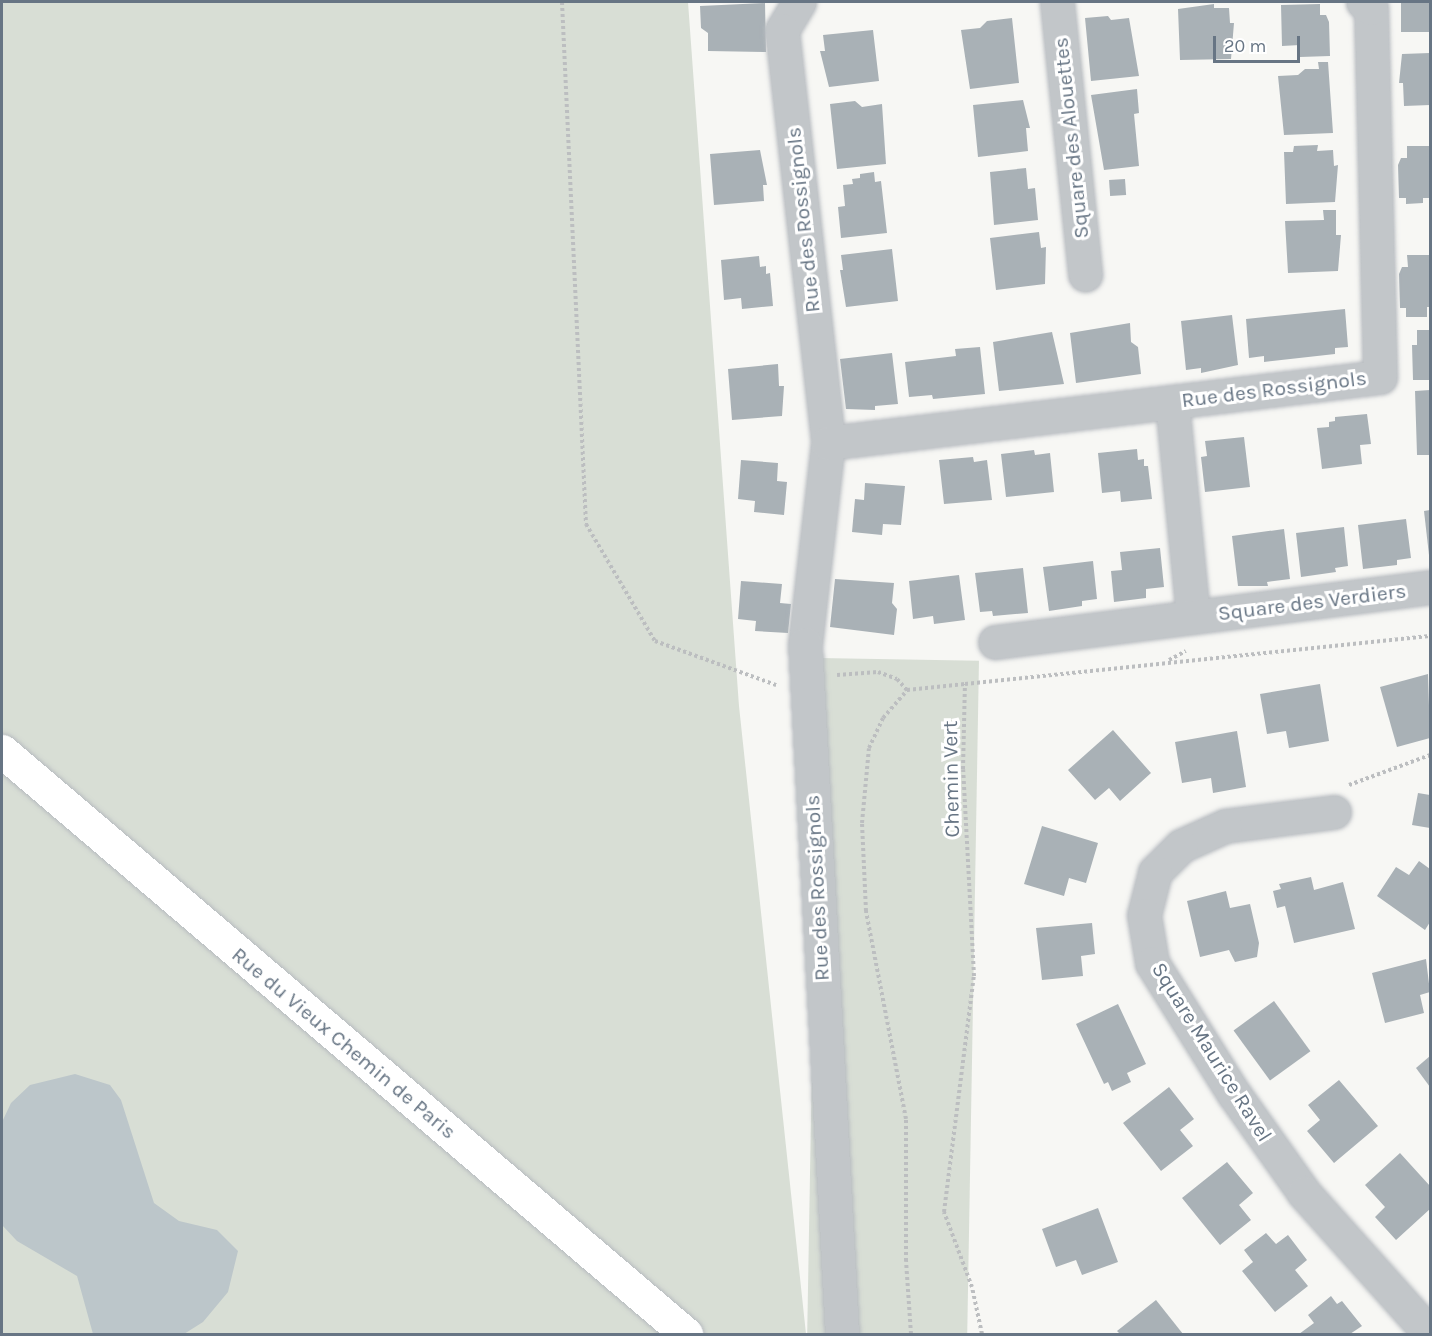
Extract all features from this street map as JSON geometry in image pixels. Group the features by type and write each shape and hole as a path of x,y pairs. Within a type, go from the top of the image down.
{"street":[{"name":"Rue des Rossignols","path":"799,2 782,30 828,443 805,644 842,1335"},
{"name":"Square des Alouettes","path":"1057,2 1084,275"},
{"name":"Rue des Rossignols","path":"828,443 1380,377 1371,8 1363,2"},
{"name":"Square des Verdiers","path":"1172,402 1193,617"},
{"name":"Square des Verdiers","path":"994,642 1431,588"},
{"name":"Rue du Vieux Chemin de Paris","path":"2,751 686,1335"},
{"name":"Square Maurice Ravel","path":"1334,812 1226,826 1181,846 1155,872 1149,893 1144,915 1152,963 1234,1094 1304,1193 1430,1335"}],"path":[{"path":"562,2 586,524 655,641 807,688 878,672 897,679 908,690"},
{"path":"911,1335 906,1261 906,1119 866,911 862,823 869,748 883,718 908,690 1431,636"},
{"name":"Chemin Vert","path":"965,684 963,769 974,976 944,1212 972,1287 981,1335"},
{"path":"1334,812 1351,781 1431,755"}],"shaded area":[{"path":"2,2 688,2 739,706 806,1334 2,1334"},
{"path":"819,658 979,661 967,1334 807,1334"},
{"path":"75,1074 110,1085 121,1100 154,1203 179,1221 217,1230 238,1251 228,1292 203,1322 184,1334 93,1334 77,1276 17,1241 2,1225 2,1122 11,1103 30,1085"}],"building":[{"path":"1401,2 1430,2 1430,32 1401,32"},
{"path":"765,3 766,52 708,51 708,33 701,28 700,6"},
{"path":"1214,4 1214,8 1229,8 1230,23 1234,23 1231,59 1180,60 1178,9"},
{"path":"1320,4 1320,15 1326,15 1329,22 1330,56 1300,57 1300,45 1282,46 1281,5"},
{"path":"1108,16 1111,20 1129,18 1139,76 1091,81 1085,18"},
{"path":"1012,18 1019,83 970,89 961,30 980,28 987,21"},
{"path":"873,30 879,81 829,87 820,51 825,51 823,35"},
{"path":"1430,53 1430,105 1404,106 1403,83 1399,83 1402,54"},
{"path":"1318,62 1328,62 1333,133 1284,135 1278,76 1298,75 1305,69 1319,69"},
{"path":"1137,89 1139,113 1134,114 1139,166 1104,170 1091,95"},
{"path":"1023,100 1030,128 1026,128 1028,151 978,157 973,105"},
{"path":"855,101 862,107 882,104 886,164 837,169 830,104"},
{"path":"1318,145 1317,151 1333,150 1334,166 1338,165 1335,202 1286,204 1284,152 1293,152 1294,146"},
{"path":"1407,146 1430,146 1430,198 1423,198 1423,203 1406,204 1406,198 1399,198 1398,165 1401,158 1407,158"},
{"path":"760,150 767,185 763,185 764,201 714,205 710,154"},
{"path":"1026,168 1028,189 1035,188 1038,220 994,225 990,172"},
{"path":"874,172 875,182 881,181 887,233 841,238 838,207 845,206 843,185 853,184 852,179 860,178 860,174"},
{"path":"1125,179 1126,195 1110,196 1109,180"},
{"path":"1323,210 1336,210 1336,235 1341,235 1338,271 1288,273 1285,221 1324,220"},
{"path":"1039,232 1041,248 1046,247 1045,284 996,290 990,238"},
{"path":"892,249 898,301 846,307 840,270 843,270 841,255"},
{"path":"1407,255 1430,255 1430,307 1427,307 1427,317 1406,317 1406,308 1400,308 1399,274 1402,267 1408,267"},
{"path":"759,256 760,267 766,266 766,274 770,273 773,306 742,309 741,298 724,300 721,260"},
{"path":"1345,309 1348,347 1335,348 1335,354 1264,362 1264,356 1249,358 1246,319"},
{"path":"1232,315 1238,365 1201,373 1201,368 1186,370 1181,321"},
{"path":"1130,323 1131,342 1138,347 1141,374 1076,383 1070,333"},
{"path":"1417,330 1430,330 1430,380 1413,380 1412,345 1417,345"},
{"path":"1052,332 1064,384 999,391 993,342"},
{"path":"980,347 985,394 933,399 932,395 909,397 905,362 956,356 955,349"},
{"path":"892,353 898,404 875,406 875,410 846,409 840,359"},
{"path":"778,364 779,386 784,386 782,416 732,420 728,369"},
{"path":"1430,390 1430,455 1417,455 1415,391"},
{"path":"1367,414 1371,444 1360,445 1362,464 1322,469 1317,428 1329,427 1329,422 1335,421 1335,417"},
{"path":"1244,437 1250,487 1205,492 1201,457 1207,456 1205,441"},
{"path":"1137,449 1138,460 1144,459 1144,466 1148,466 1152,499 1121,502 1120,491 1102,493 1098,453"},
{"path":"1034,450 1035,455 1050,453 1054,492 1006,497 1001,454"},
{"path":"973,457 974,462 987,460 992,500 944,504 939,460"},
{"path":"741,460 778,463 777,481 787,482 784,515 754,512 755,501 738,499"},
{"path":"865,483 905,486 901,525 883,524 882,535 852,532 855,499 864,500"},
{"path":"1430,510 1430,555 1429,555 1424,511"},
{"path":"1406,519 1411,558 1397,560 1397,565 1363,569 1358,525"},
{"path":"1344,527 1348,566 1335,568 1336,572 1301,577 1296,533"},
{"path":"1284,529 1290,579 1267,582 1268,586 1238,586 1232,536"},
{"path":"1160,548 1164,587 1146,589 1146,598 1114,602 1111,571 1122,570 1120,552"},
{"path":"1093,561 1097,599 1082,601 1082,606 1049,611 1043,567"},
{"path":"1023,568 1028,613 993,616 992,611 980,612 975,573"},
{"path":"959,575 965,620 934,624 933,616 913,619 909,581"},
{"path":"835,579 894,583 892,603 897,609 894,635 830,627"},
{"path":"741,581 782,584 780,603 791,604 788,633 755,631 756,621 738,619"},
{"path":"1428,674 1430,738 1397,747 1380,687"},
{"path":"1320,684 1329,741 1289,748 1286,731 1267,734 1260,694"},
{"path":"1113,730 1151,773 1120,801 1109,788 1095,800 1068,770"},
{"path":"1237,731 1246,787 1213,793 1211,778 1182,783 1175,742"},
{"path":"1418,793 1430,795 1430,828 1412,825"},
{"path":"1042,826 1098,843 1086,883 1069,878 1064,896 1024,884"},
{"path":"1419,861 1430,869 1430,922 1425,930 1377,896 1396,867 1409,875"},
{"path":"1311,877 1314,890 1343,882 1355,929 1294,943 1285,906 1277,908 1273,891 1281,889 1279,884"},
{"path":"1226,891 1230,908 1250,904 1259,943 1257,957 1235,962 1229,950 1200,957 1187,901"},
{"path":"1092,923 1095,954 1081,956 1083,976 1042,980 1036,928"},
{"path":"1426,959 1430,992 1420,995 1424,1013 1385,1023 1372,973"},
{"path":"1274,1001 1310,1051 1270,1081 1234,1030"},
{"path":"1118,1004 1146,1064 1127,1073 1131,1082 1112,1091 1108,1082 1104,1084 1076,1024"},
{"path":"1430,1056 1430,1087 1416,1068"},
{"path":"1339,1080 1378,1126 1334,1163 1307,1131 1320,1120 1308,1105"},
{"path":"1169,1087 1194,1119 1180,1130 1193,1146 1161,1171 1123,1123"},
{"path":"1400,1153 1430,1186 1430,1209 1396,1240 1375,1217 1385,1207 1365,1185"},
{"path":"1227,1162 1253,1193 1239,1205 1251,1220 1220,1245 1182,1198"},
{"path":"1098,1208 1118,1262 1082,1275 1076,1260 1056,1267 1042,1229"},
{"path":"1266,1233 1276,1244 1288,1235 1307,1260 1295,1270 1308,1286 1275,1312 1242,1271 1253,1262 1244,1250"},
{"path":"1331,1296 1337,1304 1342,1301 1362,1326 1350,1334 1299,1334 1314,1323 1308,1315"},
{"path":"1156,1300 1183,1334 1120,1334 1117,1331"}]}
